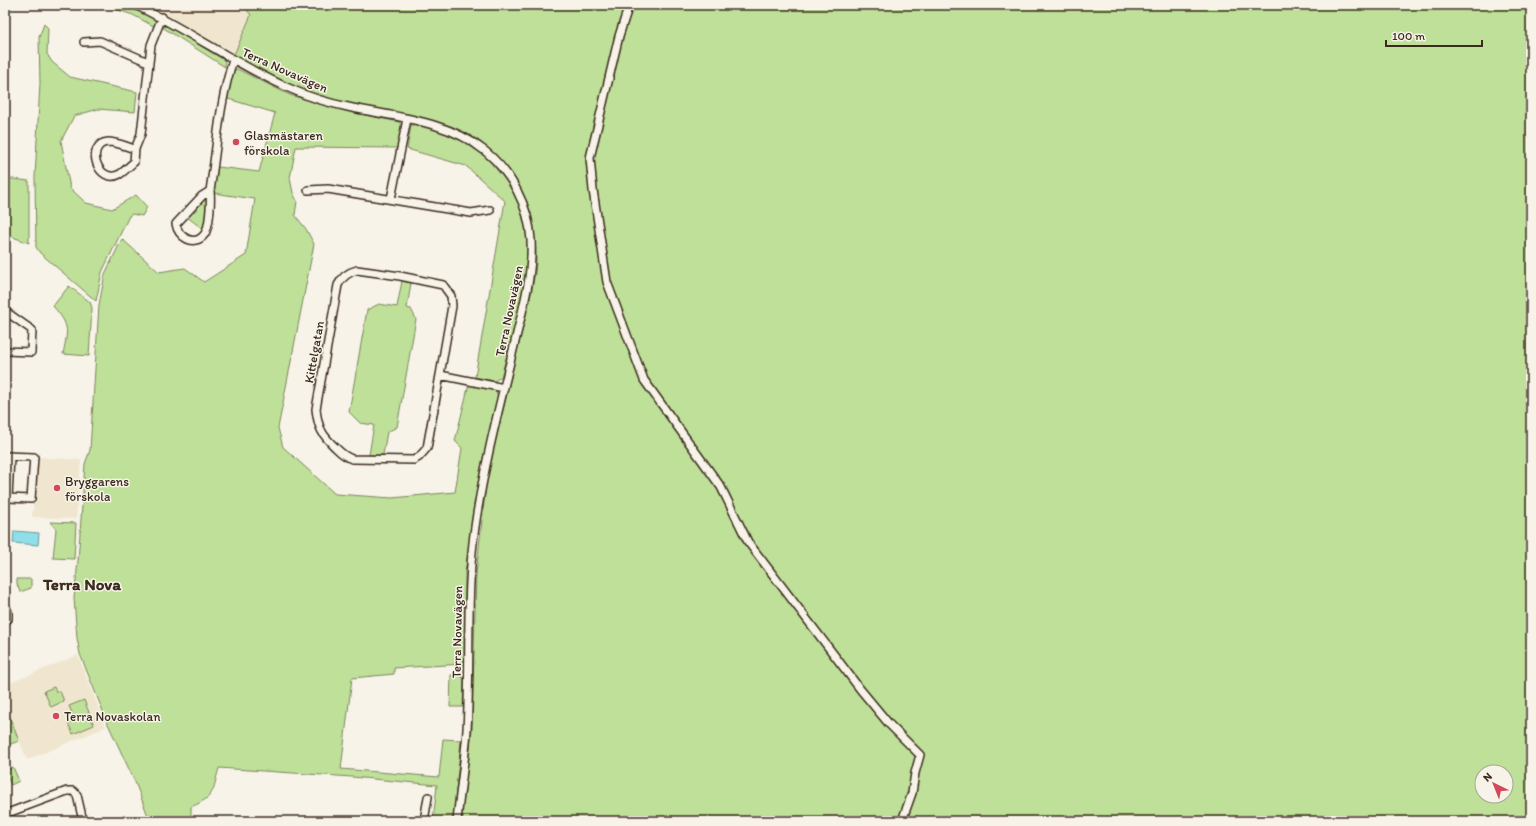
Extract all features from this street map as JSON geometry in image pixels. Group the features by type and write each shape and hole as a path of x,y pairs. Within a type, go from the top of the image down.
{"street":[{"name":"Terra Novavägen","path":"135,5 162,18 233,60 292,89 327,102 433,125 454,132 486,152 506,174 516,188 523,203 528,219 531,238 532,262 526,294 483,474 474,535 470,574 467,731 457,821"},
{"path":"629,5 619,36 590,158 607,282 613,300 644,380 721,487 748,542 860,689 889,724 920,755 915,772 912,793 902,821"},
{"path":"135,149 110,142 103,143 98,146 96,152 95,159 97,166 108,176 120,174 134,162 135,149 140,134 151,45 162,18"},
{"path":"84,42 100,41 148,62"},
{"path":"210,191 202,196 176,224 178,233 187,239 200,239 205,235 207,228 210,191 215,164 217,130 227,77 233,60"},
{"path":"391,199 407,119"},
{"path":"308,190 328,189 471,213 490,210"},
{"name":"Kittelgatan","path":"364,270 443,285 451,296 452,306 440,375 427,448 414,460 352,459 344,455 325,438 318,422 316,409 338,285 340,281 352,271 364,270"},
{"path":"5,311 32,330 31,352 5,351"},
{"path":"440,375 504,388"},
{"path":"8,456 34,457 31,500 8,498 8,456"},
{"path":"5,605 8,612 8,618 5,620"},
{"path":"5,814 67,791 73,791 77,795 83,821"},
{"path":"424,821 428,797"}],"shaded area":[{"path":"143,5 243,5 251,15 233,57 164,15"},
{"name":"Bryggarens förskola","path":"38,457 81,460 76,519 32,517"},
{"name":"Terra Novaskolan","path":"78,655 106,727 27,760 5,705 5,685"}],"green space":[{"path":"103,5 127,5 153,18 156,21 155,27 133,15"},
{"path":"243,5 1531,5 1531,821 461,821 472,730 476,575 487,475 535,273 535,241 531,219 524,198 513,178 500,161 484,145 466,133 445,124 408,115 344,104 300,90 233,57 251,15"},
{"path":"44,24 48,28 47,54 52,62 70,77 137,92 135,112 98,109 74,116 61,141 70,188 86,203 112,209 136,195 147,207 142,216 132,214 129,216 102,272 96,301 40,253 36,247 35,178 40,83 39,37"},
{"path":"170,26 222,58 225,62 225,67 162,27"},
{"path":"237,69 290,95 355,113 399,122 403,127 399,148 296,147 290,178 293,193 297,201 295,215 306,229 314,244 278,428 283,447 335,494 392,498 455,492 462,448 455,441 469,384 490,388 496,391 498,397 478,483 465,573 464,664 394,668 394,674 352,678 341,769 439,777 443,739 461,740 453,821 433,821 437,785 352,777 219,768 212,792 205,800 191,807 191,821 150,821 135,782 108,724 80,654 77,638 74,598 85,464 90,450 99,305 105,274 122,239 159,272 185,268 204,282 246,255 255,199 213,193 218,167 259,172 275,113 225,98 233,71"},
{"path":"416,123 444,130 464,140 478,150 506,181 516,197 524,215 527,240 525,279 501,377 494,381 475,377 505,201 466,166 407,149 411,126"},
{"path":"5,178 29,181 29,243 5,234"},
{"path":"204,198 206,198 207,202 203,229 187,217"},
{"path":"402,281 411,283 407,308 411,309 416,319 397,427 387,432 383,455 369,455 374,425 360,423 349,412 367,310 379,304 397,307"},
{"path":"69,286 90,302 92,308 89,356 63,354 67,333 65,323 53,306"},
{"path":"50,522 76,523 74,559 53,558 56,529"},
{"path":"17,579 31,579 31,588 20,592"},
{"path":"459,674 464,679 463,707 450,707 451,675"},
{"path":"54,687 56,692 60,691 64,701 51,707 44,691"},
{"path":"84,700 94,725 73,734 68,723 75,720 69,706"},
{"path":"5,705 19,741 5,746"},
{"path":"13,767 19,781 11,785 5,771"}],"water":[{"path":"14,531 39,533 38,545 13,543"}],"place":[{"name":"Glasmästaren förskola","path":"236,142"},
{"name":"Bryggarens förskola","path":"57,488"},
{"name":"Terra Novaskolan","path":"56,716"}],"district":[{"name":"Terra Nova","path":"82,584"}]}
